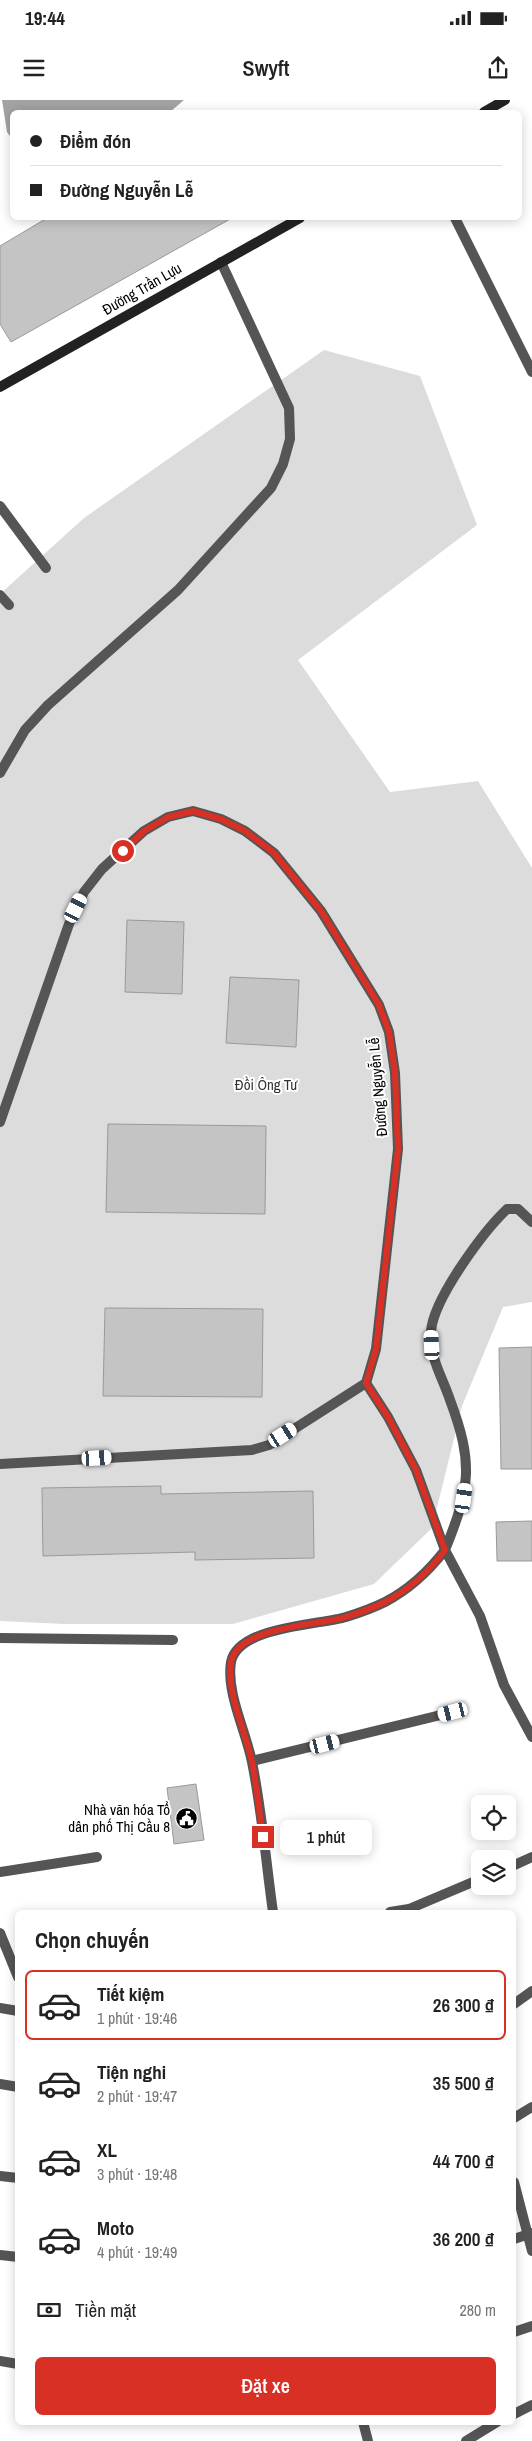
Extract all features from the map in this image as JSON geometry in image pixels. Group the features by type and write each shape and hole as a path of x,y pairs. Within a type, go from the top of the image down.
{"main road":[{"path":"488,110 506,100"},
{"name":"Đường Trần Lựu","path":"0,387 296,220"}],"street":[{"path":"456,220 532,372"},
{"path":"0,773 24,730 48,705 178,590 271,488 284,464 290,439 289,408 221,262"},
{"path":"0,506 46,568"},
{"path":"0,595 9,606"},
{"name":"Đường Nguyễn Lễ","path":"0,1122 69,924 84,892 102,869 144,831 168,817 193,811 221,819 245,831 274,853 321,911 379,1005 389,1032 395,1073 398,1149 376,1349 366,1383"},
{"path":"273,1910 252,1762 230,1682 231,1661 237,1649 259,1636 298,1624 345,1618 385,1602 427,1574 445,1550 464,1498 468,1470 466,1452 450,1400 433,1360 431,1330 440,1300 492,1223 507,1209 518,1209 532,1222"},
{"path":"0,1464 252,1450 268,1445 366,1383 388,1417 416,1470 445,1550 480,1616 504,1685 532,1737"},
{"path":"0,1638 173,1640"},
{"path":"252,1762 453,1712"},
{"path":"0,1872 97,1857"},
{"path":"516,1864 532,1857"},
{"path":"412,1910 471,1883"},
{"path":"0,1933 15,1970"},
{"path":"516,2003 532,1991"},
{"path":"0,2008 15,2010"},
{"path":"0,2084 15,2086"},
{"path":"516,2117 532,2107"},
{"path":"0,2176 15,2178"},
{"path":"516,2188 531,2234 532,2251"},
{"path":"516,2238 531,2234"},
{"path":"0,2255 15,2258"},
{"path":"516,2331 532,2326"},
{"path":"0,2360 15,2363"},
{"path":"516,2413 532,2405"},
{"path":"364,2425 368,2441"},
{"path":"466,2441 492,2425"}],"green space":[{"name":"Đồi Ông Tư","path":"324,350 420,376 477,525 298,660 390,792 478,781 532,868 532,1302 503,1307 462,1406 432,1528 374,1584 233,1624 64,1624 0,1621 0,594 84,518"}],"shaded area":[{"path":"2,100 184,100 172,110 10,110 10,136 7,132"}],"building":[{"path":"44,220 228,220 11,342 0,324 0,246"},
{"path":"127,920 184,922 182,994 125,992"},
{"path":"230,977 299,980 296,1047 226,1043"},
{"path":"108,1124 266,1126 265,1214 106,1212"},
{"path":"105,1308 263,1309 262,1397 103,1396"},
{"path":"532,1347 532,1469 501,1469 499,1348"},
{"path":"161,1486 161,1494 313,1491 314,1558 195,1560 195,1552 43,1556 42,1488"},
{"path":"532,1521 532,1561 497,1561 496,1522"},
{"path":"196,1784 204,1840 174,1844 167,1788"}],"place":[{"name":"Nhà văn hóa Tổ dân phố Thị Cầu 8","path":"186,1819"}],"route":[{"path":"123,851 144,831 168,817 193,811 221,819 245,831 274,853 321,911 379,1005 389,1032 395,1073 398,1149 382,1306 376,1349 366,1383 388,1417 416,1470 445,1550 427,1574 385,1602 345,1618 298,1624 259,1636 237,1649 231,1661 230,1682 252,1762 263,1837"}]}
